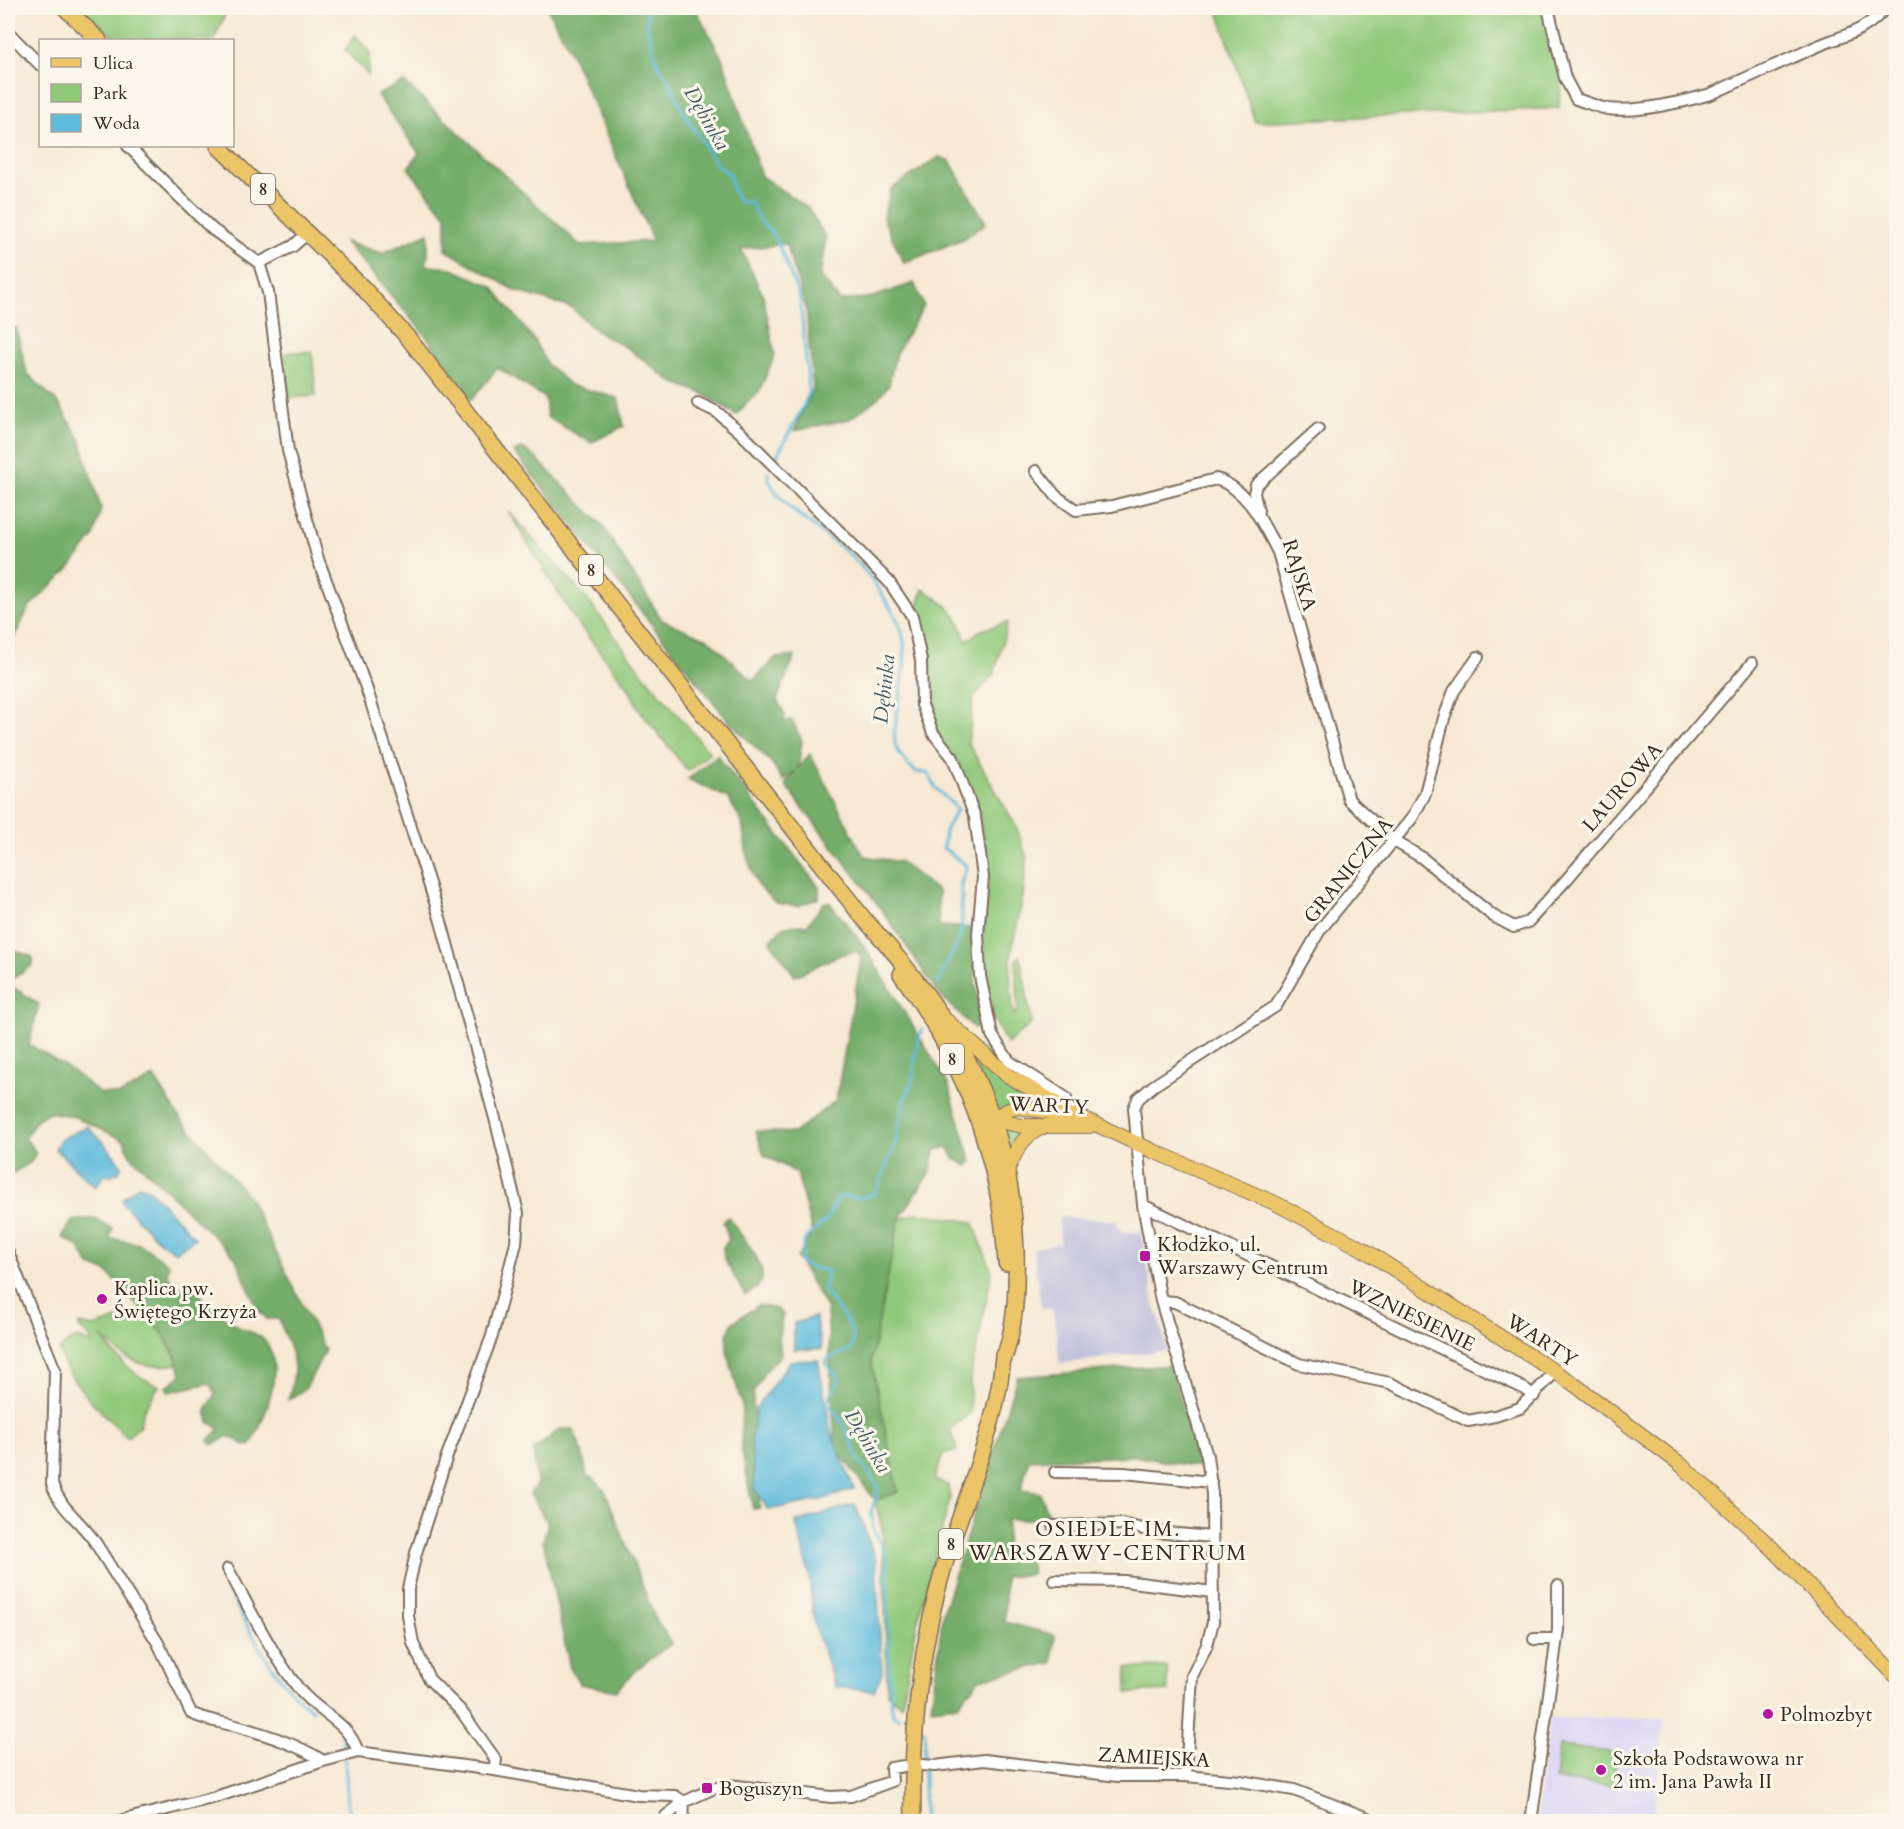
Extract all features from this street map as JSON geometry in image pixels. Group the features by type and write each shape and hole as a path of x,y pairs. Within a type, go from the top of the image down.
{"highway":[{"path":"65,8 98,39"},
{"name":"8","path":"219,147 367,292 422,355 923,996 946,1020 973,1069 987,1122 1002,1209 1010,1314"},
{"name":"8","path":"914,1821 914,1728 925,1646 938,1585 986,1433 1002,1364 1010,1314 1016,1244 1008,1169 987,1122 952,1059 923,996"}],"main road":[{"path":"946,1020 1008,1075 1072,1112"},
{"name":"WARTY","path":"987,1122 1006,1110 1017,1107 1072,1112 1136,1144 1275,1203 1342,1238 1555,1372 1630,1424 1709,1488 1771,1547 1896,1676"},
{"name":"WARTY","path":"987,1122 1044,1126 1075,1124 1104,1129"},
{"path":"1008,1169 1021,1143 1034,1130 1044,1126"}],"street":[{"path":"1548,8 1565,78 1576,99 1608,109 1626,109 1694,100 1811,49 1854,34 1874,20 1885,8"},
{"path":"8,32 39,64"},
{"path":"129,147 212,229 259,263 268,292 288,451 318,559 367,690 440,918 496,1122 518,1213 516,1243 503,1296 491,1337 447,1456 416,1553 408,1589 408,1616 418,1657 429,1679 461,1711 496,1760 494,1770"},
{"path":"259,263 293,246 308,233"},
{"path":"698,403 717,412 740,432 889,582 912,616 921,660 922,705 933,733 954,758 975,817 983,877 978,934 980,976 992,1035 1009,1061 1066,1098 1072,1112"},
{"path":"1259,517 1254,493 1256,485 1318,429"},
{"name":"RAJSKA","path":"1036,471 1056,496 1076,510 1112,506 1216,479 1228,483 1244,496 1259,517 1278,552 1349,800 1394,841 1421,857 1493,916 1514,927"},
{"name":"GRANICZNA","path":"1136,1144 1134,1108 1138,1099 1211,1047 1276,1006 1320,930 1412,818 1425,794 1444,718 1454,691 1478,657"},
{"name":"LAUROWA","path":"1514,927 1528,922 1752,663"},
{"path":"1136,1144 1143,1205 1161,1301 1207,1456 1211,1482 1213,1622 1207,1645 1192,1676 1186,1776"},
{"name":"WZNIESIENIE","path":"1143,1205 1525,1389 1534,1396"},
{"path":"8,1252 55,1370 52,1484 58,1502 85,1526 158,1643 191,1713 202,1719 240,1727 271,1738 323,1761"},
{"path":"1161,1301 1175,1302 1299,1364 1390,1383 1468,1421 1512,1412 1534,1396 1555,1372"},
{"path":"1055,1472 1124,1473 1211,1482"},
{"path":"1054,1526 1122,1524 1155,1532 1212,1537"},
{"path":"228,1569 300,1692 339,1722 354,1740 358,1752"},
{"path":"1054,1580 1124,1581 1212,1592"},
{"path":"1531,1821 1558,1634 1558,1586"},
{"path":"1534,1638 1558,1634"},
{"path":"115,1821 216,1797 323,1761 358,1752 494,1770 638,1795 675,1796 684,1802"},
{"name":"ZAMIEJSKA","path":"922,1765 935,1766 984,1760 1118,1776 1186,1776 1272,1787 1323,1800 1367,1819 1378,1821"},
{"path":"664,1821 666,1816 684,1802 712,1789 729,1785 831,1797 851,1796 892,1781 891,1768 904,1766"},
{"path":"1323,1800 1327,1806 1320,1821 1367,1819"},
{"path":"684,1802 684,1821"}],"shaded area":[{"path":"1059,1217 1117,1220 1117,1226 1123,1232 1141,1232 1154,1303 1168,1350 1060,1364 1053,1310 1041,1307 1033,1248 1060,1243"},
{"name":"Szkoła Podstawowa nr 2 im. Jana Pawła II","path":"1550,1718 1664,1718 1653,1821 1536,1822"}],"green space":[{"path":"81,8 228,8 214,39 116,39"},
{"path":"547,8 695,8 723,60 761,176 808,208 826,238 820,276 840,301 873,297 914,283 924,306 896,353 889,385 878,398 850,419 794,431 813,388 806,308 786,244 741,249 763,295 775,355 760,390 736,415 702,393 672,382 629,349 596,331 572,308 516,291 446,250 446,216 408,168 419,153 377,95 404,82 580,245 653,241 568,47"},
{"path":"1217,8 1545,8 1562,78 1559,108 1255,122"},
{"path":"355,35 370,53 368,75 345,50"},
{"path":"939,157 950,161 986,223 963,239 904,263 883,218 891,189"},
{"path":"429,233 427,266 450,268 492,286 534,340 547,364 570,385 618,398 624,426 591,443 547,417 545,398 498,368 471,400 426,336 345,242 382,253"},
{"path":"8,326 16,328 27,373 59,404 80,439 101,509 94,536 70,568 30,606 8,649"},
{"path":"312,351 316,396 289,398 285,353"},
{"path":"523,448 536,458 602,525 662,620 708,639 753,681 775,658 795,656 777,699 785,715 783,721 792,720 802,741 798,768 810,754 864,856 901,862 938,891 939,926 974,928 975,979 983,1028 974,1028 940,996 882,910 785,785 795,771 783,781 771,762 730,723 514,452"},
{"path":"508,511 587,599 640,670 710,753 688,771 640,711 629,689 575,620"},
{"path":"923,589 951,610 959,622 966,641 979,631 1008,622 994,674 974,696 968,743 1016,826 1027,858 1023,897 1012,947 1010,978 1014,1015 1018,1010 1016,960 1020,956 1032,1023 1007,1044 991,1014 985,976 983,934 986,851 979,815 936,729 928,703 927,659 916,614"},
{"path":"717,755 819,887 819,898 798,906 776,903 758,886 747,857 742,822 728,798 688,779"},
{"path":"829,902 865,947 948,1084 972,1162 967,1166 954,1158 948,1147 935,1150 931,1171 899,1219 871,1361 898,1492 875,1500 835,1447 827,1309 797,1258 812,1233 797,1173 764,1155 756,1131 794,1133 836,1100 861,959 857,951 840,955 795,976 770,941 784,926 807,925 824,903"},
{"path":"8,948 33,957 33,965 8,982"},
{"path":"8,984 39,1004 29,1044 74,1072 99,1093 119,1095 154,1077 180,1118 248,1196 325,1350 306,1388 288,1400 294,1367 291,1351 279,1319 267,1319 258,1310 235,1257 129,1154 124,1140 75,1117 49,1112 36,1120 25,1138 36,1152 31,1162 8,1176"},
{"path":"961,1035 1064,1110 996,1112"},
{"path":"1003,1126 1025,1130 1010,1153 1002,1130"},
{"path":"918,1213 973,1222 992,1272 970,1378 970,1413 950,1429 957,1451 943,1455 934,1480 948,1485 950,1499 917,1623 902,1705 887,1694 883,1534 875,1500 898,1492 871,1361 899,1219"},
{"path":"729,1217 757,1258 761,1269 762,1279 757,1288 745,1295 724,1259 723,1247 729,1240 723,1220"},
{"path":"94,1218 113,1229 109,1238 140,1244 169,1264 167,1274 175,1285 184,1289 193,1287 228,1320 263,1339 274,1363 274,1377 267,1407 251,1445 247,1446 228,1436 213,1445 209,1440 220,1429 209,1422 206,1410 215,1395 210,1383 169,1392 166,1387 181,1375 176,1356 161,1331 106,1271 90,1266 78,1246 62,1237 72,1221"},
{"path":"759,1305 777,1309 783,1314 779,1336 781,1355 764,1373 753,1394 755,1462 760,1508 753,1509 741,1447 742,1405 727,1351 727,1335 733,1322"},
{"path":"143,1311 161,1331 179,1364 144,1365 127,1358 101,1336 126,1366 142,1378 159,1386 144,1409 139,1427 127,1437 79,1387 59,1351 68,1342 78,1338 92,1344 89,1336 79,1328 79,1324 94,1327"},
{"path":"1170,1365 1200,1467 1134,1456 1029,1460 1021,1490 1040,1493 1049,1518 1007,1520 1006,1551 1030,1555 1032,1574 1005,1577 1005,1622 1055,1635 1052,1663 979,1679 958,1705 931,1708 943,1612 1017,1377"},
{"path":"560,1429 573,1429 582,1451 587,1476 593,1478 605,1491 656,1620 672,1643 637,1669 616,1691 580,1684 570,1668 543,1541 548,1524 530,1494 537,1484 533,1450"},
{"path":"1167,1667 1168,1691 1127,1693 1127,1668"},
{"path":"1559,1746 1617,1753 1613,1786 1555,1780"}],"water":[{"path":"87,1126 122,1166 117,1174 114,1172 111,1176 107,1173 95,1187 55,1149 60,1140"},
{"path":"139,1185 150,1190 195,1238 176,1252 159,1241 123,1204 122,1199"},
{"path":"815,1317 822,1349 794,1349 794,1323"},
{"path":"818,1360 831,1432 854,1489 821,1500 768,1510 755,1489 751,1440 756,1408 790,1361"},
{"path":"855,1504 876,1560 882,1673 874,1691 835,1687 814,1623 809,1575 796,1522"}],"waterway":[{"name":"Dębinka","path":"647,8 647,26 657,63 669,81 684,113 716,164 730,175 732,189 739,202 751,202 757,218 775,236 800,298 809,391 775,459"},
{"name":"Dębinka","path":"768,471 770,482 787,505 840,546 862,567 900,625 905,652 895,730 896,747 916,772 928,773 935,787 957,809 945,831 943,848 967,866 961,883 962,929 937,985"},
{"name":"Dębinka","path":"899,1718 893,1715 890,1690 887,1558 874,1530 871,1512 879,1488 859,1460 843,1423 826,1401 840,1380 825,1363 829,1358 851,1350 852,1335 845,1319 824,1291 827,1271 804,1266 800,1261 805,1239 827,1219 837,1199 841,1196 860,1198 875,1194 895,1145 904,1100 912,1082 917,1044 922,1030"},
{"path":"230,1592 255,1640 276,1672 300,1700 313,1710"},
{"name":"Dębinka","path":"921,1729 925,1731 924,1761"},
{"path":"342,1732 345,1752"},
{"path":"345,1759 348,1806 354,1822"},
{"name":"Dębinka","path":"924,1769 924,1822"}],"place":[{"name":"Kłodzko, ul. Warszawy Centrum","path":"1145,1256"},
{"name":"Kaplica pw. Świętego Krzyża","path":"102,1299"},
{"name":"Polmozbyt","path":"1768,1714"},
{"name":"Szkoła Podstawowa nr 2 im. Jana Pawła II","path":"1601,1770"},
{"name":"Boguszyn","path":"707,1788"}],"district":[{"name":"OSIEDLE IM. WARSZAWY-CENTRUM","path":"1108,1541"}]}
